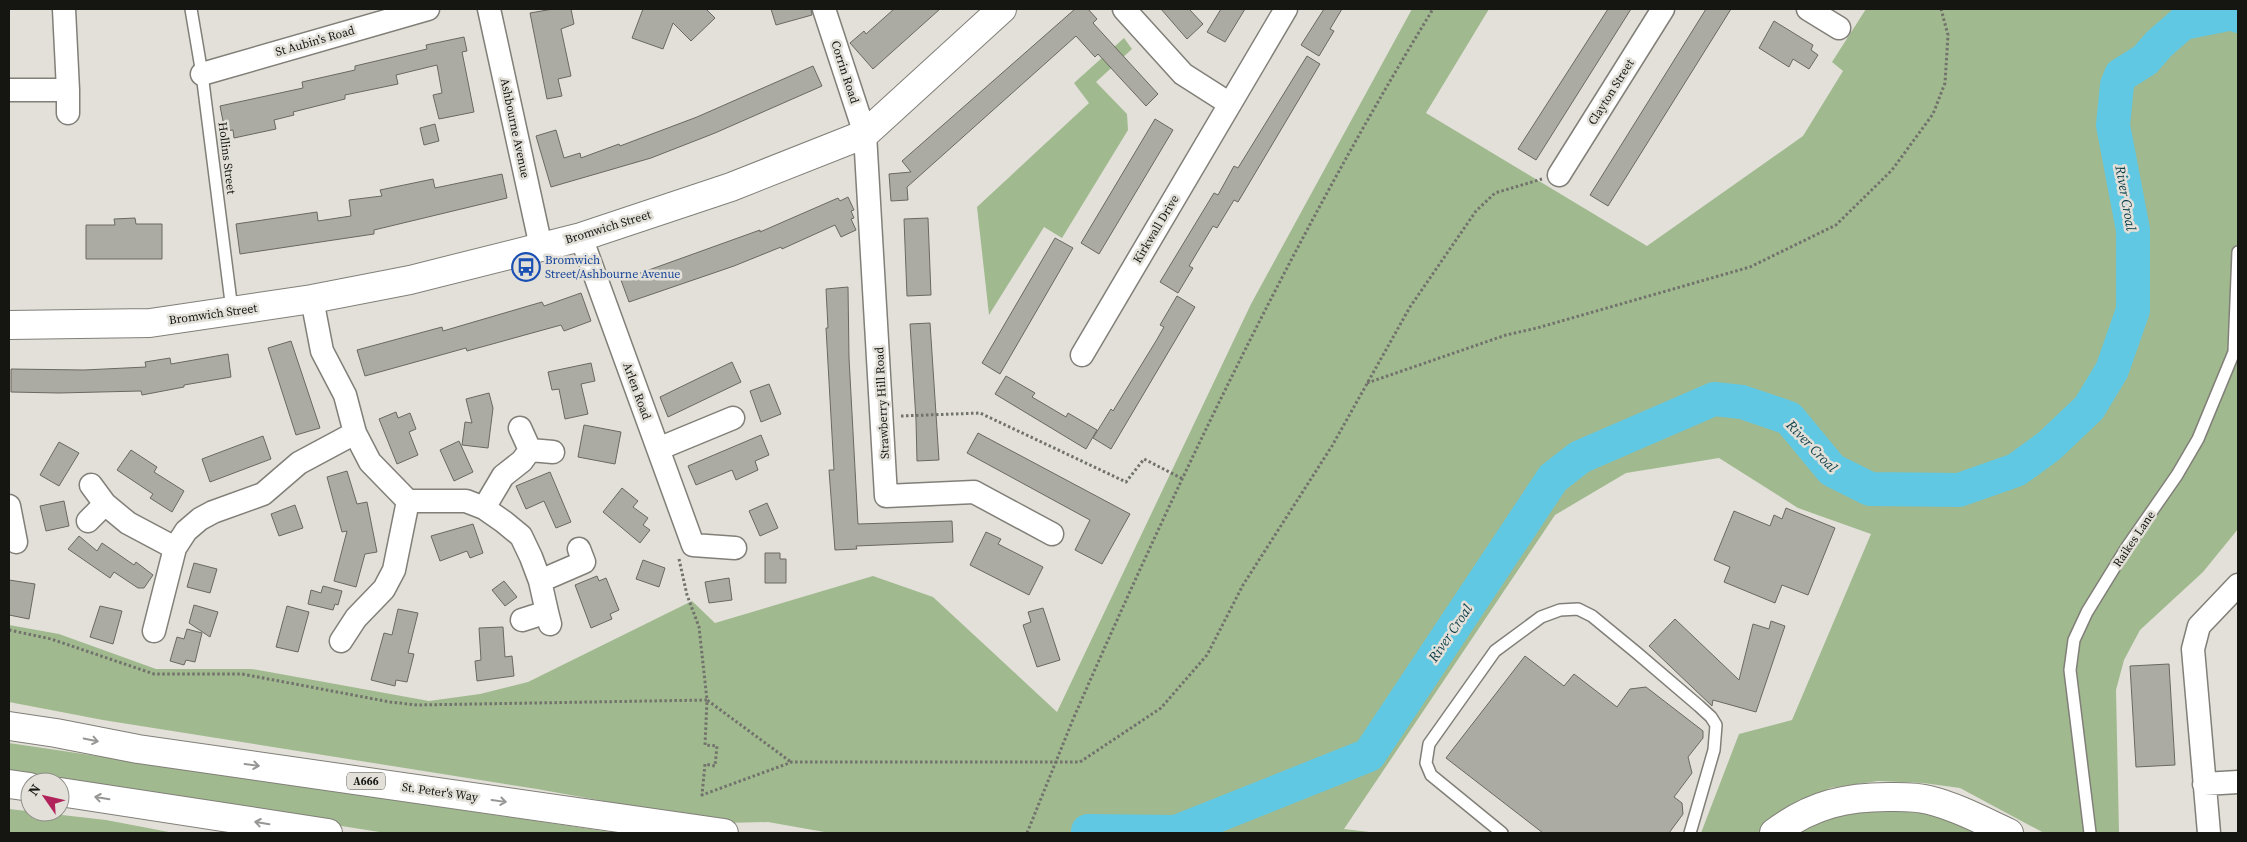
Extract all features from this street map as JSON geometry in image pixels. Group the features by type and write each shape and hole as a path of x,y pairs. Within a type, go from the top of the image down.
{"main road":[{"name":"Bromwich Street","path":"9,325 150,323 312,299 410,280 581,237 731,187 865,134 1002,9"},
{"name":"A666","path":"9,720 56,733"},
{"name":"St. Peter's Way","path":"9,726 147,750 724,833"},
{"path":"70,794 328,833"},
{"path":"1774,833 1808,812 1838,800 1870,796 1926,799 1954,807 2009,833"}],"street":[{"path":"64,9 68,113"},
{"name":"St Aubin's Road","path":"202,74 428,9"},
{"name":"Ashbourne Avenue","path":"489,9 541,247"},
{"name":"Corrin Road","path":"824,9 865,134"},
{"path":"1124,9 1183,74 1230,104"},
{"name":"Kirkwall Drive","path":"1082,355 1286,9"},
{"name":"Clayton Street","path":"1559,175 1663,9"},
{"path":"1808,9 1839,28"},
{"path":"9,90 68,90"},
{"name":"Strawberry Hill Road","path":"865,134 883,417 886,496 974,492 1052,534"},
{"name":"Arlen Road","path":"581,237 691,540"},
{"path":"312,299 322,351 345,394 356,433 370,462 408,502 466,501 484,508 521,536 540,581 548,618 522,620"},
{"path":"658,449 733,418"},
{"path":"520,428 530,450"},
{"path":"154,631 176,548 186,531 200,519 213,512 263,494 300,463 356,433"},
{"path":"530,450 553,452"},
{"path":"484,508 503,476 522,461 530,450"},
{"path":"91,485 105,504 128,523 176,548"},
{"path":"341,641 356,618 384,588 394,570 408,502"},
{"path":"88,521 105,504"},
{"path":"9,506 16,542"},
{"path":"691,540 736,549"},
{"path":"540,581 584,562 579,550"},
{"path":"2209,833 2193,649 2199,626 2238,584"},
{"path":"2204,784 2238,782"}],"lane":[{"name":"Hollins Street","path":"191,9 202,74 232,310"},
{"name":"Raikes Lane","path":"2090,833 2070,670 2074,640 2087,612 2127,547 2177,475 2198,440 2234,352 2238,252"},
{"path":"1502,833 1431,775 1426,762 1429,744 1495,651 1541,617 1560,610 1578,609 1592,616 1637,653 1699,706 1711,717 1716,725 1714,750 1690,833"}],"path":[{"path":"1027,833 1074,717 1127,596 1280,281 1379,98 1433,9"},
{"path":"1367,383 1506,335 1537,328 1750,267 1836,225 1892,170 1933,114 1945,83 1948,35 1941,9"},
{"path":"691,540 676,543 687,595 699,626 707,700 705,745 717,746 715,766 705,764 702,795 792,762 1080,762 1161,708 1208,654 1243,585 1332,446 1410,307 1476,211 1495,193 1559,175"},
{"path":"883,417 980,413 1126,482 1144,459 1183,479"},
{"path":"9,630 51,639 154,674 242,674 417,705 707,700 792,762"}],"green space":[{"path":"1412,9 1489,9 1426,113 1647,246 1803,136 1843,71 1832,62 1866,9 2238,9 2238,529 2203,572 2140,630 2124,660 2116,690 2119,833 2044,833 1960,788 1923,783 1878,781 1830,788 1793,806 1757,833 1701,833 1739,734 1792,720 1871,534 1798,508 1719,458 1626,473 1555,515 1344,829 1378,833 830,833 768,822 725,823 537,789 103,720 9,702 9,625 59,634 156,669 252,669 429,701 480,694 528,682 692,601 715,623 873,576 933,597 1057,712 1251,304"},
{"path":"1124,38 1132,49 1096,82 1127,114 1128,130 1062,238 1044,227 989,315 977,207 1089,103 1074,83"},
{"path":"9,743 617,833 386,833 70,784 70,772 20,772 20,776 9,774"},
{"path":"1912,808 1948,817 1980,833 1796,833 1827,819 1869,810"},
{"path":"9,809 20,810 20,822 70,822 70,816 106,820 174,833 9,833"}],"building":[{"path":"553,9 571,9 574,24 561,29 571,76 558,79 562,96 547,99 530,13"},
{"path":"643,9 706,9 715,18 691,41 673,23 663,49 632,38"},
{"path":"771,9 811,9 812,15 776,25"},
{"path":"894,9 940,9 873,69 850,43 864,31 866,34"},
{"path":"1075,9 1088,9 1097,19 1093,23 1158,94 1146,106 1098,54 1095,57 1076,36 907,187 908,200 891,201 889,174 911,172 902,161"},
{"path":"1161,9 1189,9 1203,24 1187,39"},
{"path":"1221,9 1245,9 1225,42 1207,32"},
{"path":"1324,9 1342,9 1330,29 1334,31 1319,56 1301,45"},
{"path":"1608,9 1631,9 1536,160 1518,149"},
{"path":"1706,9 1731,9 1608,206 1590,195"},
{"path":"1774,21 1813,45 1811,50 1818,55 1809,69 1793,59 1789,67 1759,48"},
{"path":"464,37 467,51 462,52 474,112 439,119 433,95 442,93 437,65 396,75 398,84 345,95 345,99 293,112 294,115 274,120 276,129 234,138 233,130 225,131 220,106 303,88 302,82 355,70 355,66 427,49 426,45"},
{"path":"1307,56 1320,64 1238,202 1234,200 1217,228 1213,226 1189,266 1193,268 1178,293 1160,282 1214,193 1218,195 1234,166 1238,168"},
{"path":"813,66 822,86 715,133 651,158 551,187 536,136 556,130 564,158 580,153 581,158 619,144 620,146 697,117"},
{"path":"1155,119 1173,130 1099,254 1081,243"},
{"path":"435,124 439,141 424,145 420,128"},
{"path":"502,174 507,198 374,230 374,234 240,254 236,224 317,212 318,221 351,216 349,200 382,196 380,190 433,179 435,188"},
{"path":"848,197 854,210 851,211 854,218 851,219 856,230 841,237 835,225 782,249 781,247 734,266 629,302 621,280 760,230 760,232 838,198 840,201"},
{"path":"135,218 136,224 162,224 162,259 86,259 86,225 115,225 114,219"},
{"path":"928,218 931,295 907,296 904,219"},
{"path":"1055,238 1073,248 1000,374 982,363"},
{"path":"848,287 849,358 858,524 952,521 953,542 856,546 857,549 835,550 829,470 834,470 826,328 828,328 826,289"},
{"path":"581,293 591,321 564,331 561,325 467,351 466,348 365,376 357,350 442,327 443,331 542,302 544,306"},
{"path":"1177,296 1195,307 1111,449 1093,438 1111,409 1113,411 1156,341 1164,327 1160,325"},
{"path":"930,323 939,460 917,461 910,324"},
{"path":"291,341 320,428 296,435 268,348"},
{"path":"228,354 231,377 142,395 141,391 11,392 11,369 84,370 146,367 145,362 170,358 171,364"},
{"path":"732,362 741,382 668,417 660,397"},
{"path":"591,363 595,381 581,384 588,414 565,419 559,389 552,390 548,372"},
{"path":"1006,376 1035,393 1032,397 1066,417 1068,413 1097,430 1086,449 995,394"},
{"path":"769,384 781,414 761,422 750,391"},
{"path":"489,393 493,408 488,448 462,445 465,422 472,423 466,399"},
{"path":"396,412 398,418 410,413 416,429 409,432 418,455 397,464 379,419"},
{"path":"584,425 621,432 615,464 578,457"},
{"path":"978,433 1130,514 1102,564 1075,550 1090,520 967,453"},
{"path":"761,435 769,455 755,461 758,470 736,480 732,470 696,485 688,466"},
{"path":"263,436 271,459 210,482 202,459"},
{"path":"459,441 473,472 454,481 440,450"},
{"path":"59,442 79,453 59,486 40,475"},
{"path":"131,450 157,467 154,472 184,491 172,512 150,498 153,494 117,470"},
{"path":"347,471 357,504 367,502 377,552 365,554 356,587 334,581 347,531 342,532 327,477"},
{"path":"550,472 571,522 556,528 544,501 526,509 516,486"},
{"path":"622,488 638,501 633,507 648,518 643,525 650,530 640,543 603,512"},
{"path":"64,501 69,526 46,531 40,506"},
{"path":"767,503 778,528 760,536 749,511"},
{"path":"295,505 303,528 279,536 271,514"},
{"path":"1786,508 1835,528 1808,595 1782,585 1775,603 1724,582 1730,567 1714,560 1734,511 1770,526 1774,515 1782,519"},
{"path":"473,524 483,553 470,558 467,551 440,561 431,536"},
{"path":"986,532 1001,539 998,544 1043,567 1029,595 970,565"},
{"path":"79,536 97,551 102,543 134,565 136,562 153,575 144,588 138,588 114,572 110,578 68,549"},
{"path":"765,553 780,553 780,559 786,559 786,583 765,583"},
{"path":"643,560 665,568 659,587 636,579"},
{"path":"194,563 217,569 210,593 187,587"},
{"path":"597,576 599,581 606,578 619,610 610,614 612,619 591,628 575,585"},
{"path":"729,578 732,600 709,603 705,582"},
{"path":"9,580 35,584 29,619 9,615"},
{"path":"504,581 517,597 505,606 492,590"},
{"path":"323,586 342,591 338,605 335,604 333,610 308,604 311,590 321,593"},
{"path":"194,605 218,612 210,637 189,623"},
{"path":"100,606 122,611 113,644 90,637"},
{"path":"287,606 309,612 298,652 276,647"},
{"path":"1043,608 1060,660 1037,667 1023,625 1031,622 1028,612"},
{"path":"398,609 418,613 408,653 414,654 407,682 396,680 395,686 371,680 384,633 392,635"},
{"path":"1675,619 1739,680 1753,624 1769,629 1771,621 1785,626 1756,712 1713,700 1712,706 1649,646"},
{"path":"503,627 505,657 512,656 514,676 477,681 475,661 481,660 479,628"},
{"path":"187,629 202,633 195,662 186,660 184,665 170,661 177,637 184,639"},
{"path":"1525,656 1564,686 1574,674 1617,707 1630,689 1646,687 1703,731 1703,738 1688,757 1692,773 1674,797 1682,803 1683,814 1669,833 1543,833 1446,758"},
{"path":"2169,664 2175,765 2136,767 2130,666"}],"waterway":[{"name":"River Croal","path":"1088,831 1176,832 1369,755 1553,478 1580,457 1714,399 1742,402 1789,418 1832,470 1870,489 1959,490 2016,470 2049,446 2089,408 2112,370 2133,310 2133,230 2113,125 2117,85 2121,75 2145,60 2159,44 2183,23 2233,13 2238,16"}],"place":[{"name":"Bromwich Street/Ashbourne Avenue","path":"526,267"}]}
